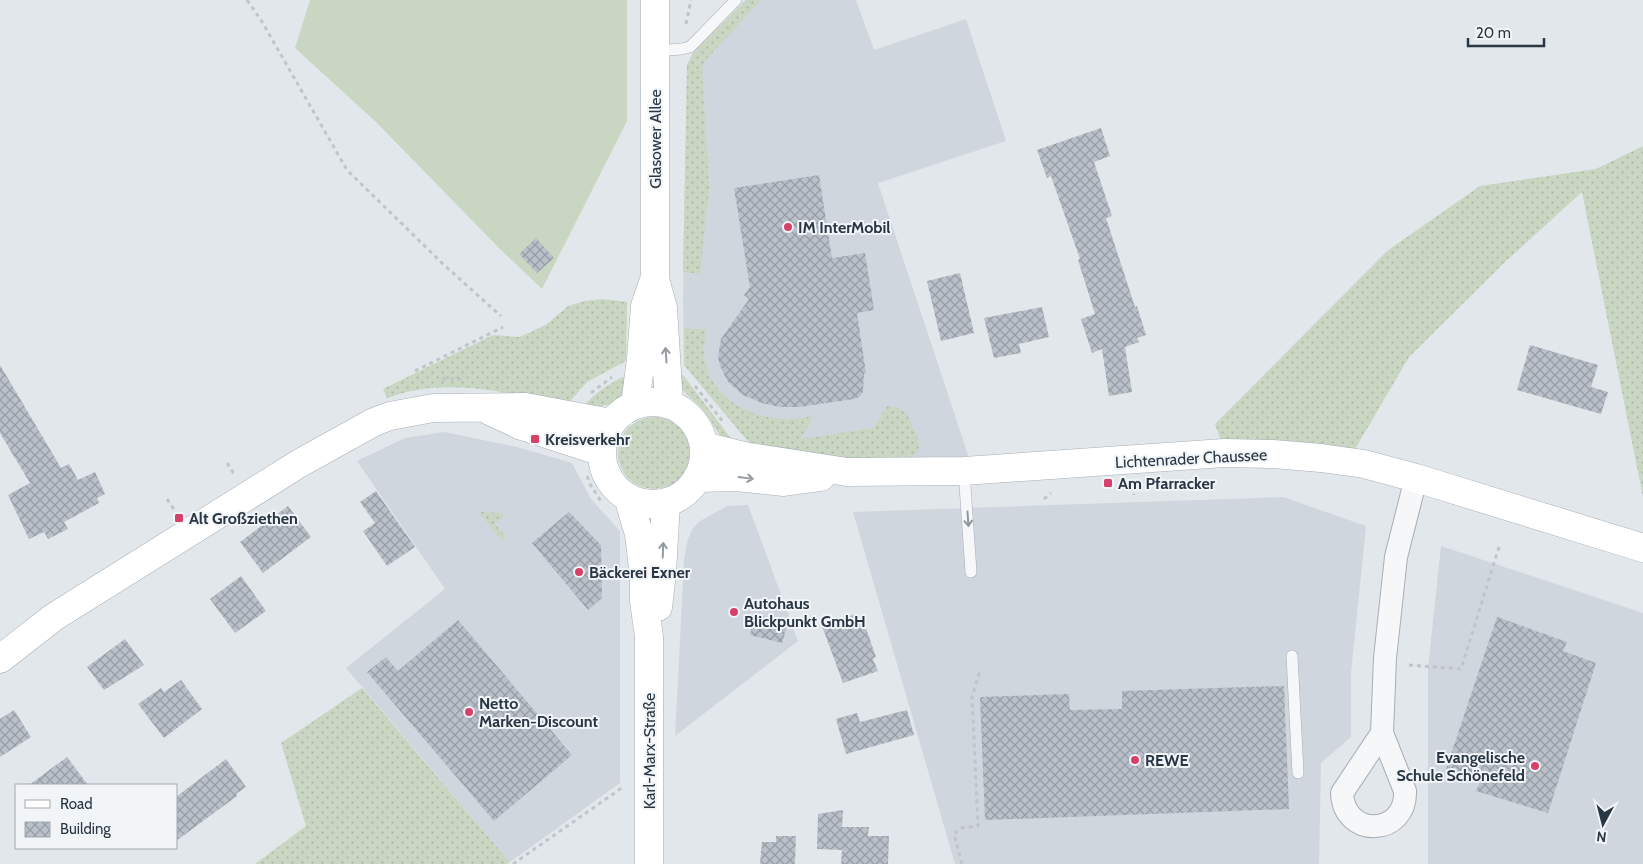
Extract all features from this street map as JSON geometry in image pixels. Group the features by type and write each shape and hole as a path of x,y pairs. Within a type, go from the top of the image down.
{"street":[{"name":"Glasower Allee","path":"655,0 655,279 663,308 669,404"},
{"name":"Glasower Allee","path":"635,405 645,306 655,279"},
{"path":"484,408 603,466 617,489 616,501 647,504 666,502 678,497 689,489 697,478 703,463 704,446 700,433 692,420 682,410 669,404 652,402 635,405 618,416 611,423 593,461"},
{"path":"6,650 54,617 300,463 374,422 404,413 433,408 525,407 611,423"},
{"name":"Lichtenrader Chaussee","path":"704,446 744,456 846,472 964,471 1234,453 1330,459 1364,464 1416,478 1643,548"},
{"name":"Lichtenrader Chaussee","path":"697,478 736,477 784,482 806,480 846,472"},
{"path":"1382,733 1385,658 1396,557 1416,478"},
{"name":"Karl-Marx-Straße","path":"616,501 639,534 644,576 644,602 649,637 649,864"},
{"name":"Karl-Marx-Straße","path":"649,637 659,603 666,502"}],"lane":[{"path":"655,50 682,50 690,47 736,0"},
{"path":"964,471 971,572"},
{"path":"1292,656 1298,773"}],"path":[{"path":"247,0 261,20 347,170 443,264 501,316"},
{"path":"415,371 503,327"},
{"path":"585,397 613,377"},
{"path":"694,386 728,428"},
{"path":"593,461 590,484 599,499 616,501"},
{"path":"1428,668 1462,669 1500,544"},
{"path":"962,864 954,834 961,828 978,826 972,697 980,671"},
{"path":"513,864 628,782"}],"shaded area":[{"name":"IM InterMobil","path":"746,0 856,0 874,50 966,19 1006,141 878,183 969,458 906,460 758,452 684,365 683,298 687,65 693,53"},
{"path":"444,432 517,447 572,463 591,499 620,531 620,783 510,862 346,668 445,589 357,461 405,438"},
{"path":"1283,497 1366,526 1351,673 1351,737 1321,763 1319,864 955,864 853,512"},
{"name":"Autohaus Blickpunkt GmbH","path":"748,505 798,641 675,736 684,559 688,539 693,528 700,521 727,506"},
{"name":"Evangelische Schule Schönefeld","path":"1441,546 1643,613 1643,864 1428,864 1428,668"}],"green space":[{"path":"310,0 627,0 627,121 542,289 500,249 376,122 295,48"},
{"path":"746,0 761,0 704,62 702,68 709,187 700,274 683,272 687,65 693,53"},
{"path":"1643,146 1643,497 1582,192 1505,262 1409,357 1354,451 1222,444 1215,424 1387,251 1480,186 1596,169"},
{"path":"603,299 627,302 626,361 587,382 566,406 476,388 431,388 409,391 387,398 383,389 493,335 518,337 547,324 568,306 585,301"},
{"path":"684,328 707,330 704,348 706,364 711,379 732,402 746,410 762,416 779,419 814,416 800,439 874,428 887,406 895,407 906,413 909,418 919,442 916,454 906,460 849,461 758,452 684,365"},
{"path":"634,372 624,394 616,401 594,407 583,407 606,386"},
{"path":"675,374 683,375 735,442 724,440 704,411 680,386"},
{"path":"654,417 674,423 684,433 690,453 684,473 674,483 654,489 634,483 624,473 618,453 624,433 634,423"},
{"path":"479,512 501,513 504,516 495,524 506,537 501,540"},
{"path":"362,688 510,862 507,864 255,864 306,826 281,743"}],"building":[{"path":"1101,128 1110,156 1094,162 1112,216 1106,218 1146,335 1137,338 1139,342 1125,347 1132,392 1109,396 1102,349 1092,353 1081,319 1095,314 1078,260 1080,259 1051,176 1047,178 1037,150"},
{"path":"819,175 832,258 865,253 874,310 857,313 866,373 864,374 863,392 854,399 799,407 780,407 762,403 743,395 728,382 718,357 721,339 749,299 744,295 750,287 734,188"},
{"path":"536,238 554,258 537,273 519,254"},
{"path":"960,273 974,333 941,341 927,281"},
{"path":"1042,307 1049,337 1019,344 1021,353 994,358 984,318"},
{"path":"1530,345 1598,365 1591,387 1608,392 1601,414 1517,390"},
{"path":"0,365 61,468 69,464 78,480 95,472 105,494 97,498 99,503 64,522 68,529 48,539 44,532 29,539 8,495 30,483 0,433"},
{"path":"376,491 415,547 387,566 363,531 375,523 360,502"},
{"path":"288,506 311,537 263,573 240,542"},
{"name":"Bäckerei Exner","path":"569,512 601,545 602,598 588,610 532,543"},
{"path":"241,576 266,611 235,633 210,599"},
{"path":"755,614 788,623 782,643 750,635"},
{"path":"855,614 858,622 863,620 876,657 873,659 878,671 843,683 822,626"},
{"path":"1497,617 1567,642 1563,651 1596,663 1548,813 1476,791 1481,780 1446,769"},
{"name":"Netto Marken-Discount","path":"458,620 572,755 494,821 367,672 386,657 398,671"},
{"path":"125,639 144,665 104,690 87,667"},
{"path":"181,680 202,709 164,738 138,704 161,688 164,692"},
{"name":"REWE","path":"1284,686 1289,809 985,820 980,697 1069,694 1070,710 1122,709 1122,691"},
{"path":"14,710 31,737 0,757 0,719"},
{"path":"907,710 914,735 846,754 836,719 857,713 860,722"},
{"path":"67,757 87,784 30,784"},
{"path":"226,759 246,787 236,794 237,796 178,840 178,795"},
{"path":"843,810 842,827 869,827 868,836 889,836 888,864 841,864 842,850 817,849 818,814"},
{"path":"776,836 796,836 795,864 760,864 762,842 776,842"}],"place":[{"name":"IM InterMobil","path":"788,227"},
{"name":"Kreisverkehr","path":"535,439"},
{"name":"Am Pfarracker","path":"1108,483"},
{"name":"Alt Großziethen","path":"179,518"},
{"name":"Bäckerei Exner","path":"579,572"},
{"name":"Autohaus Blickpunkt GmbH","path":"734,612"},
{"name":"Netto Marken-Discount","path":"469,712"},
{"name":"REWE","path":"1135,760"},
{"name":"Evangelische Schule Schönefeld","path":"1535,766"}]}
